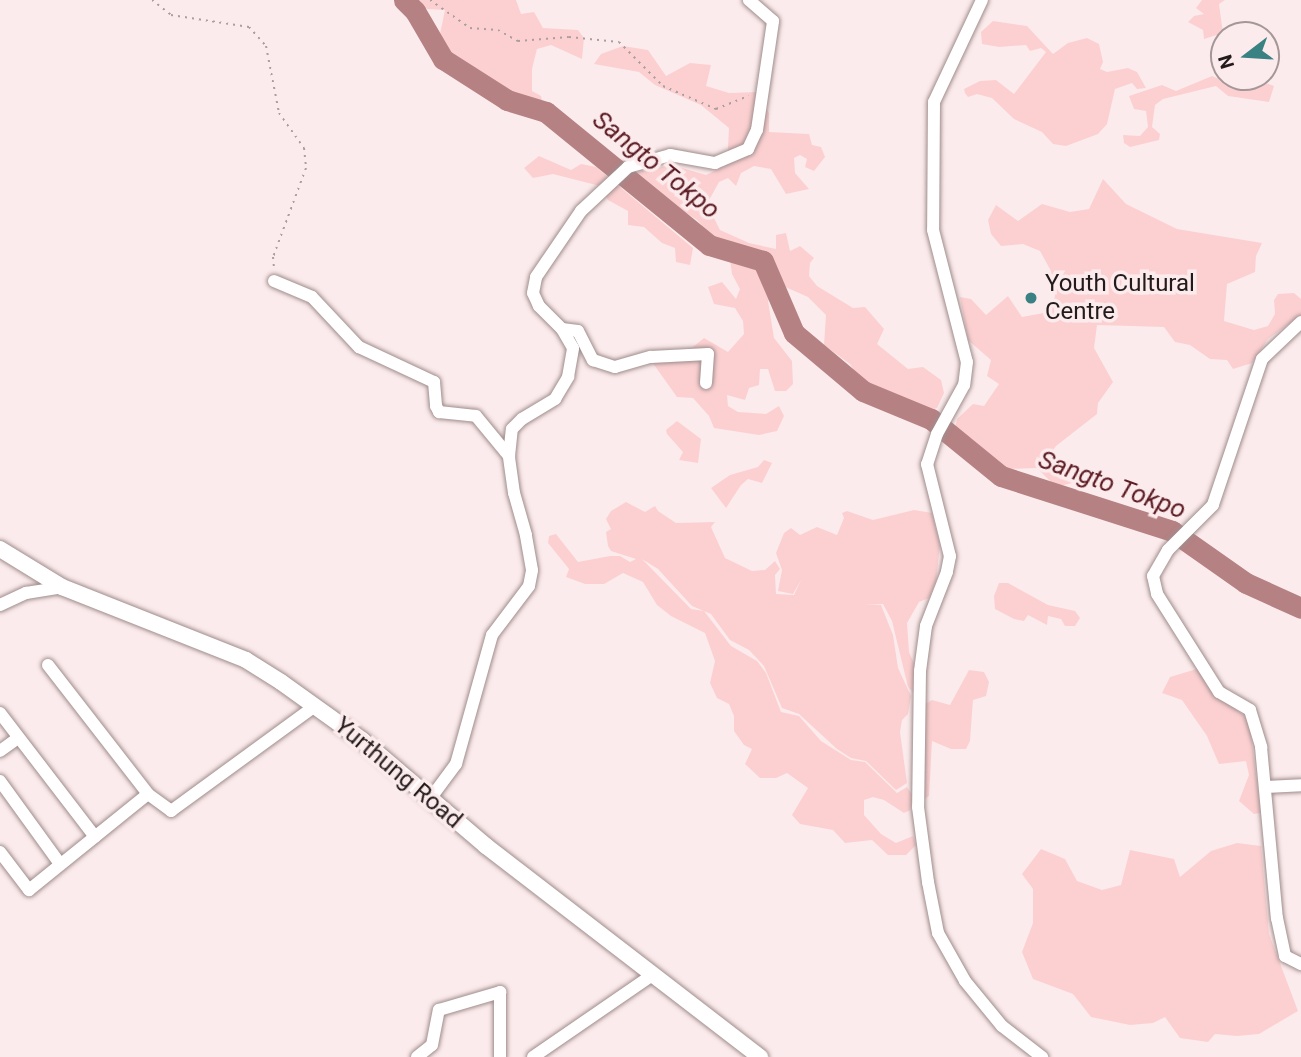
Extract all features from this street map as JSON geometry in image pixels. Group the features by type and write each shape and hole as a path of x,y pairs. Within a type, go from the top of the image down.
{"main road":[{"name":"Yurthung Road","path":"0,549 62,587 246,660 315,706 362,740 430,799 752,1056"}],"street":[{"path":"430,799 456,764 492,635 529,586 530,559 514,493 509,456 512,429 522,419 555,399 568,377 573,348 562,330 539,306 533,293 537,277 581,211 628,167 670,155 715,163 748,149 757,130 773,21 749,0"},
{"path":"982,0 934,102 933,230 967,362 964,384 949,416 937,433 928,464 950,556 947,572 926,626 920,671 918,807 938,933 965,981 1002,1026 1042,1057"},
{"path":"274,281 312,297 359,347 435,382 436,406 439,412 476,416 509,456"},
{"path":"1301,322 1262,359 1213,505 1168,550 1153,576 1157,594 1219,692 1250,710 1261,747 1277,918 1285,956 1301,964"},
{"path":"562,330 578,331 593,360 615,367 651,357 708,354 706,383"},
{"path":"0,605 26,593 62,587"},
{"path":"48,665 148,794 171,810 315,706"},
{"path":"0,713 95,836"},
{"path":"0,751 18,738"},
{"path":"0,781 60,864"},
{"path":"1266,787 1301,785"},
{"path":"0,852 29,890 148,794"},
{"path":"533,1057 651,976"},
{"path":"416,1057 432,1045 439,1010 500,992 500,1057"}],"path":[{"path":"152,0 170,15 249,27 266,46 279,113 304,148 306,168 273,257 274,281"},
{"path":"156,4 161,0"},
{"path":"430,0 470,28 498,30 518,41 569,37 619,42 663,86 716,109 763,90"}],"shaded area":[{"path":"413,0 516,0 521,14 534,12 543,28 578,30 584,38 582,59 551,45 537,49 532,69 532,91 541,96 542,101 513,97 451,59 440,34 445,10 427,9"},
{"path":"1202,0 1225,0 1219,4 1221,21 1210,21 1210,37 1204,39 1203,30 1188,22 1194,16 1204,14 1196,8"},
{"path":"993,21 1027,26 1053,54 1068,43 1087,38 1099,44 1103,62 1100,69 1107,72 1128,68 1137,72 1146,88 1137,89 1132,83 1115,89 1107,124 1098,134 1066,146 1053,144 1042,132 1014,119 992,98 977,94 968,97 965,93 964,89 980,81 996,80 1014,94 1046,52 1041,48 1030,51 1026,45 999,47 982,44 981,32"},
{"path":"623,46 648,50 666,76 690,63 711,65 706,86 729,93 756,92 769,113 769,132 809,134 812,145 821,147 825,157 814,171 805,167 807,159 800,155 794,158 795,173 809,189 786,194 771,169 754,166 741,173 736,186 728,178 719,182 707,204 720,230 749,243 776,249 776,235 786,233 790,251 800,246 814,258 810,263 809,276 817,286 853,308 865,307 884,329 877,344 908,369 923,367 941,380 944,393 937,408 925,412 860,380 850,364 824,345 826,315 808,297 783,286 768,301 774,338 792,361 793,384 786,391 775,391 768,369 760,369 759,385 749,388 745,400 727,395 728,406 738,412 766,414 779,406 784,416 777,431 759,435 714,428 709,416 693,398 677,397 652,362 662,356 693,347 704,338 728,352 744,334 743,321 735,308 714,304 708,287 722,282 736,299 740,289 732,274 728,245 713,237 697,220 665,199 636,172 672,165 706,175 727,165 729,128 701,105 655,85 639,72 594,64 601,54"},
{"path":"1210,77 1210,87 1163,99 1155,105 1152,127 1160,134 1159,140 1130,147 1124,143 1123,135 1140,136 1148,127 1146,111 1134,109 1129,96 1162,85 1176,91"},
{"path":"1222,91 1272,91 1269,102 1228,96"},
{"path":"539,156 571,170 581,164 596,167 693,248 690,265 676,262 675,248 662,243 644,227 628,225 628,211 608,200 600,186 553,174 533,178 524,168"},
{"path":"1103,179 1126,204 1177,229 1262,243 1256,256 1255,272 1227,284 1224,321 1254,330 1268,326 1275,314 1274,300 1278,294 1294,293 1301,299 1301,315 1268,339 1252,363 1233,369 1227,360 1210,359 1190,345 1175,342 1164,327 1097,325 1094,348 1113,382 1098,403 1097,414 1056,446 1049,456 1072,483 1056,487 1037,468 1006,469 971,438 954,434 957,419 973,404 984,406 999,384 987,376 991,360 968,340 960,297 971,299 986,315 1008,296 1022,317 1049,312 1055,296 1051,271 1040,251 1023,244 1001,246 991,234 988,220 996,205 1018,221 1042,204 1070,212 1089,209"},
{"path":"677,421 701,439 698,463 679,460 683,452 666,430"},
{"path":"764,460 772,463 762,483 748,479 726,508 711,488 730,475 758,467"},
{"path":"626,502 645,512 655,506 676,523 715,522 711,527 725,558 752,571 765,570 775,561 780,569 775,575 776,594 794,595 801,580 793,594 778,591 782,570 776,553 784,533 791,528 800,535 817,527 837,535 844,518 842,513 847,511 873,520 914,510 932,513 940,545 936,582 929,598 919,602 907,623 909,652 916,668 916,691 913,692 908,687 892,621 883,604 865,605 881,605 893,635 898,668 911,696 908,714 902,720 900,732 907,783 896,790 866,761 851,758 837,749 799,714 782,708 764,666 749,650 730,640 711,614 704,611 731,646 757,661 766,673 781,712 799,716 821,741 851,760 865,762 897,793 907,787 913,796 910,810 904,813 884,800 873,797 864,800 864,815 881,834 896,843 913,836 916,845 906,855 888,855 872,840 845,843 833,830 800,824 792,815 808,788 787,773 776,778 760,778 745,764 752,749 744,745 734,731 734,716 729,704 717,698 710,683 715,661 705,633 671,616 657,605 643,582 623,573 604,584 585,584 566,577 569,569 548,543 549,536 556,534 578,562 610,556 620,556 630,562 636,559 611,551 608,546 606,532 611,529 606,519 611,511","holes":["642,559 658,569 692,606 704,611 691,609"]},
{"path":"999,583 1008,583 1048,605 1075,611 1080,618 1075,626 1065,626 1061,619 1048,616 1047,625 1028,615 1024,621 1014,619 995,609 994,596"},
{"path":"1200,668 1226,701 1249,720 1261,813 1254,814 1239,801 1249,775 1246,761 1219,764 1207,736 1182,700 1162,693 1170,677"},
{"path":"969,670 984,672 989,682 986,696 973,700 970,741 966,749 951,749 932,741 929,796 924,799 923,705 932,700 950,705"},
{"path":"1237,843 1261,846 1269,934 1298,1011 1259,1034 1215,1034 1208,1042 1180,1038 1165,1017 1153,1023 1130,1025 1091,1017 1073,994 1033,979 1022,952 1033,923 1033,889 1022,874 1041,849 1065,859 1077,881 1102,890 1121,885 1130,850 1174,859 1180,877 1211,851"}],"waterway":[{"name":"Sangto Tokpo","path":"404,0 415,11 443,59 507,100 546,112 709,245 763,261 794,333 863,391 931,419 1001,476 1172,531 1246,583 1301,608"}],"place":[{"name":"Youth Cultural Centre","path":"1031,298"}]}
